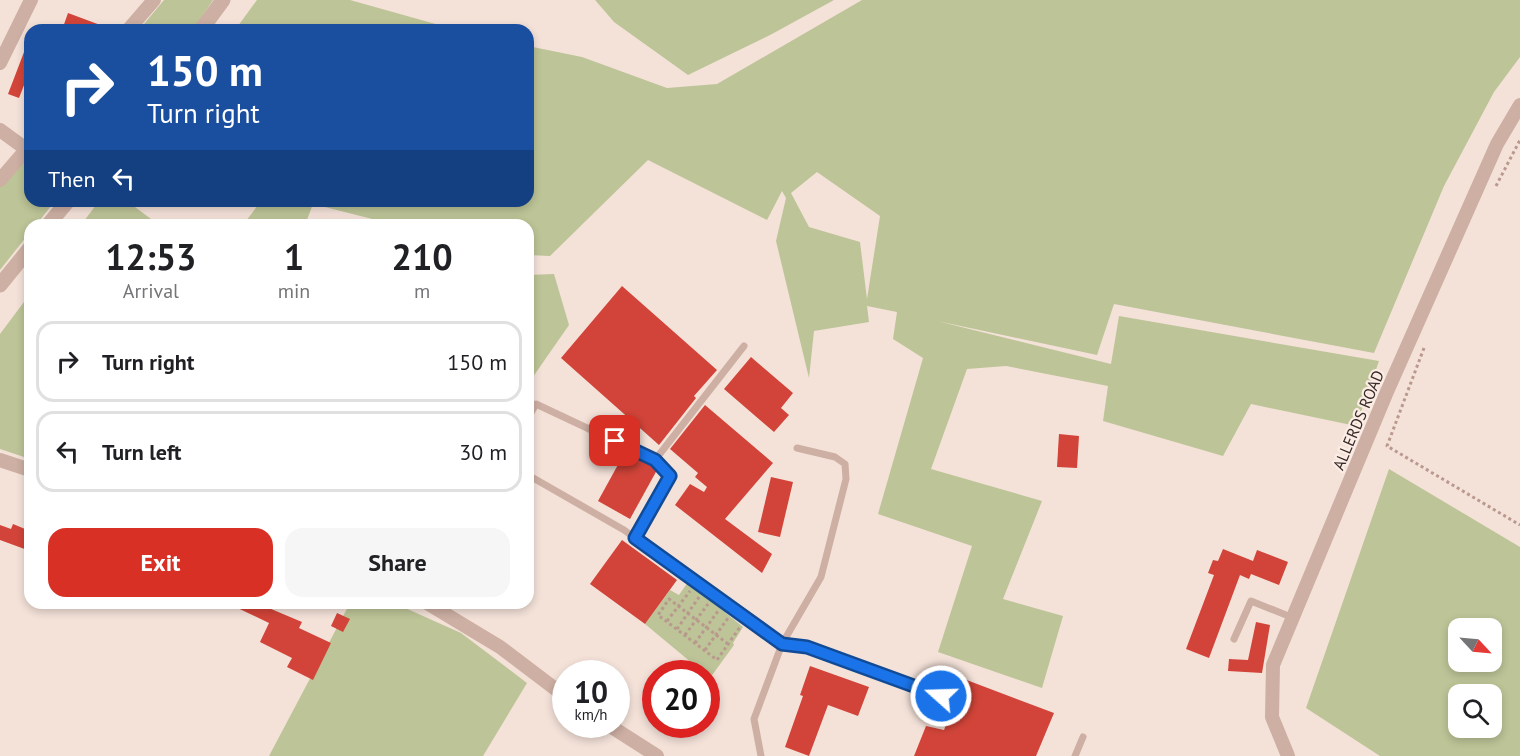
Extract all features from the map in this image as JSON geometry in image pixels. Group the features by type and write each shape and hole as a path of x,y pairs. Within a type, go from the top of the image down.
{"street":[{"path":"0,63 31,0"},
{"path":"133,24 154,0"},
{"path":"205,24 223,0"},
{"name":"ALLERDS ROAD","path":"1288,756 1272,717 1273,665 1291,618 1497,144 1520,105"},
{"path":"0,130 24,145"},
{"path":"0,180 24,152"},
{"path":"53,219 63,207"},
{"path":"0,285 24,255"},
{"path":"0,460 24,468"},
{"path":"437,609 500,647 552,686"},
{"path":"629,738 657,756"}],"lane":[{"path":"655,460 744,346"},
{"path":"534,408 536,404 655,460 670,476 635,538"},
{"path":"760,756 754,719 782,644 821,577 846,479 845,464 835,457 797,448"},
{"path":"534,479 594,511 635,538 782,644 807,647 941,696"},
{"path":"1234,639 1251,601 1291,618"},
{"path":"1075,756 1083,737"}],"path":[{"path":"1491,194 1520,140"},
{"path":"1426,340 1387,446 1520,525"},
{"path":"667,621 689,590"},
{"path":"676,628 699,597"},
{"path":"728,644 669,598 658,615 717,660 746,618"},
{"path":"685,635 708,604"},
{"path":"695,643 718,611"},
{"path":"705,650 728,618"}],"green space":[{"path":"164,0 213,0 197,24 144,24"},
{"path":"257,0 350,0 436,24 239,24"},
{"path":"595,0 834,0 772,34 688,75 614,22"},
{"path":"862,0 1520,0 1520,57 1494,92 1444,186 1374,353 1114,304 1097,355 937,321 1111,364 1119,316 1379,361 1356,426 1251,404 1223,456 1103,421 1108,386 1006,366 967,369 931,469 1042,501 1003,599 1063,616 1042,688 938,652 972,546 878,514 923,358 893,339 897,312 867,306 869,322 814,331 809,378 776,241 786,198 782,191 767,220 648,160 550,256 534,255 534,219 372,219 325,207 534,207 534,47 582,57 667,88 717,84","holes":["817,172 880,216 867,299 860,242 809,227 791,193"]},
{"path":"24,158 24,207 50,207 41,219 24,219 24,240 0,270 0,187"},
{"path":"94,207 135,207 151,219 86,219"},
{"path":"256,207 312,207 307,219 248,219"},
{"path":"554,274 569,325 534,375 534,275"},
{"path":"24,302 24,457 0,449 0,334"},
{"path":"1389,469 1520,547 1520,756 1380,756 1306,708"},
{"path":"688,582 743,627 720,664 720,660 688,660 645,624 670,590 679,595"},
{"path":"347,609 407,609 461,633 527,683 483,756 269,756"}],"building":[{"path":"68,13 98,24 64,24"},
{"path":"24,52 24,85 19,98 8,94"},
{"path":"622,286 717,370 694,396 696,398 659,445 561,358"},
{"path":"751,357 793,393 781,408 789,415 774,432 724,389"},
{"path":"705,405 773,463 725,519 772,554 762,573 675,505 690,484 704,492 707,487 695,477 698,473 670,449"},
{"path":"1059,434 1079,436 1077,468 1057,467"},
{"path":"625,452 652,465 657,470 630,519 598,501"},
{"path":"771,477 793,482 780,537 758,532"},
{"path":"13,524 24,529 24,549 0,540 0,525 11,529"},
{"path":"622,540 677,580 645,624 590,584"},
{"path":"1223,549 1253,561 1257,550 1288,562 1279,585 1251,574 1249,579 1240,575 1209,658 1186,649 1214,575 1208,573 1213,560 1218,561"},
{"path":"240,609 271,609 302,622 299,628 331,643 313,680 287,667 292,658 260,642 269,623"},
{"path":"337,613 350,619 343,632 331,626"},
{"path":"1256,622 1270,625 1262,673 1228,671 1229,659 1248,660"},
{"path":"810,666 869,687 858,716 828,705 809,756 785,747 803,696 800,695"},
{"path":"964,679 1054,713 1036,756 914,756 926,726 944,730"}],"route":[{"path":"615,441 655,460 670,476 635,538 782,644 807,647 941,696"}]}
